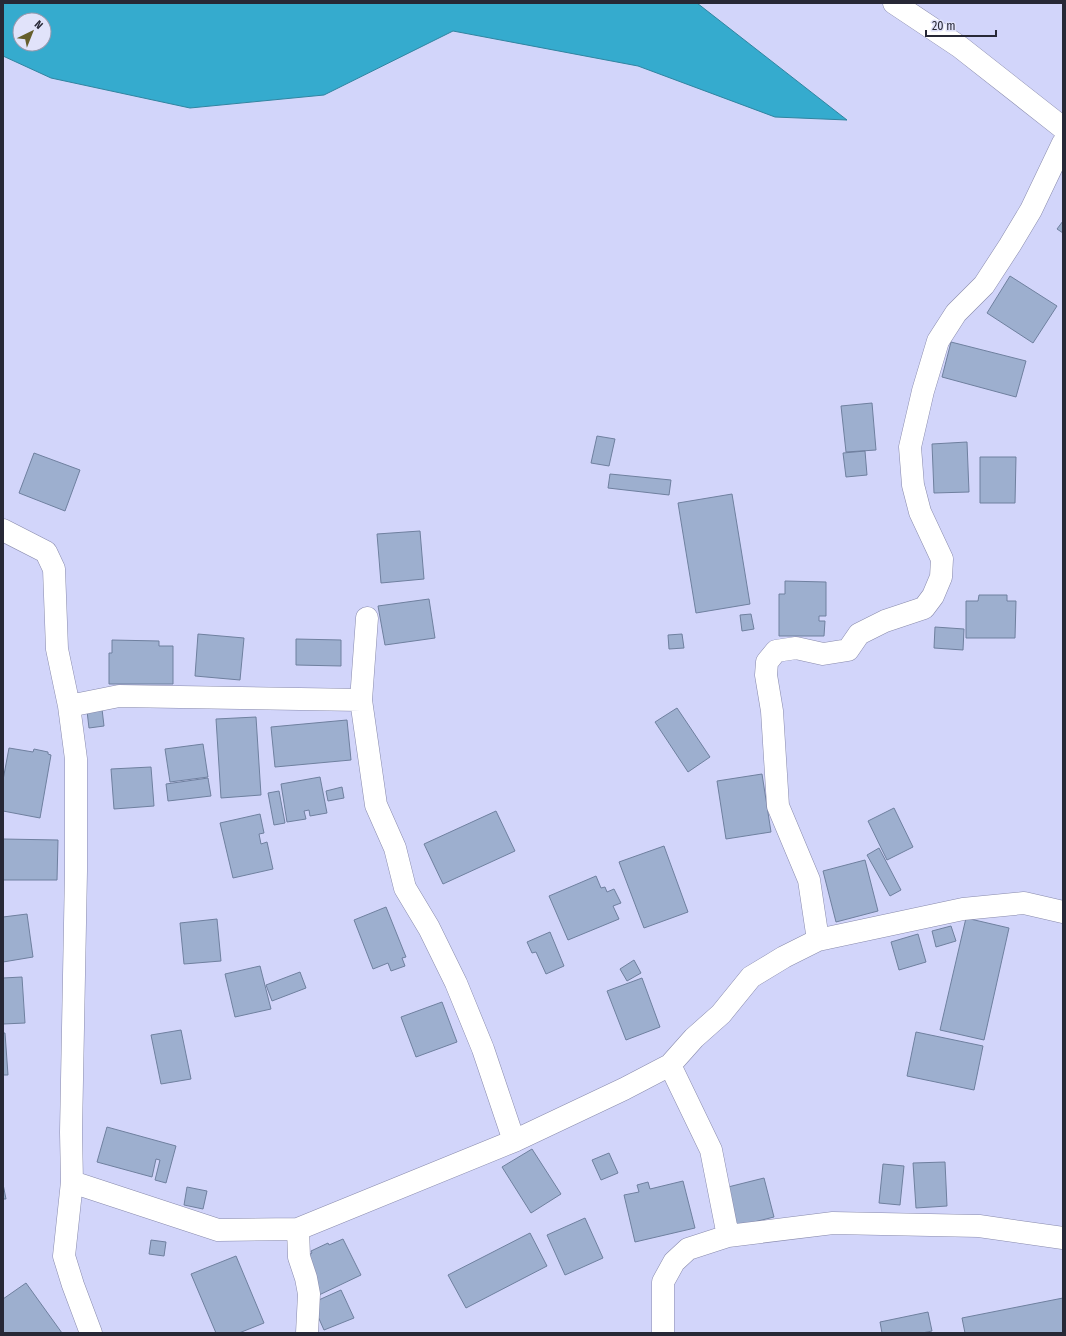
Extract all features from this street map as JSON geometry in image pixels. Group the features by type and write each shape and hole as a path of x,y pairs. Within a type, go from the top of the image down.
{"street":[{"path":"894,3 960,47 1063,128"},
{"path":"818,940 809,880 778,806 772,711 766,675 767,662 776,651 796,648 823,654 848,650 859,634 885,621 924,608 933,596 940,577 942,558 920,512 913,485 910,447 923,391 938,341 956,313 984,285 1010,245 1031,210 1063,143"},
{"path":"3,530 46,552 54,569 57,649 69,706 76,759 76,879 71,1132 72,1182 64,1256 91,1333"},
{"path":"367,618 361,700 376,805 395,848 405,888 429,928 456,983 484,1049 514,1141"},
{"path":"69,706 119,696 361,700"},
{"path":"72,1182 218,1230 298,1229 514,1141 624,1089 670,1065 694,1038 721,1014 752,977 784,957 818,940 963,909 1024,903 1063,912"},
{"path":"670,1065 711,1150 728,1236"},
{"path":"663,1333 663,1282 674,1262 688,1249 728,1236 833,1223 979,1226 1063,1238"},
{"path":"298,1229 299,1257 306,1278 309,1294 307,1333"}],"water":[{"path":"3,3 697,3 847,120 775,117 638,66 453,31 324,95 190,108 51,78 3,56"}],"building":[{"path":"1063,221 1063,233 1057,229"},
{"path":"1010,276 1057,306 1033,343 987,313"},
{"path":"951,342 1026,361 1016,397 942,377"},
{"path":"872,403 876,450 846,452 841,406"},
{"path":"597,436 615,439 609,466 591,463"},
{"path":"967,442 969,492 934,493 932,444"},
{"path":"865,451 867,475 846,477 843,453"},
{"path":"34,453 80,470 65,511 19,493"},
{"path":"980,457 1016,457 1015,503 980,503"},
{"path":"610,474 671,480 669,495 608,488"},
{"path":"732,494 750,604 696,613 678,503"},
{"path":"420,531 424,579 381,583 377,534"},
{"path":"785,581 826,582 826,616 819,616 819,621 825,621 824,636 779,636 779,594 785,594"},
{"path":"979,595 1007,595 1007,601 1016,601 1015,638 966,638 966,601 978,601"},
{"path":"429,599 435,638 385,645 378,606"},
{"path":"751,614 754,629 742,631 740,615"},
{"path":"935,627 964,629 963,650 934,648"},
{"path":"198,634 244,638 240,680 195,676"},
{"path":"682,634 684,648 669,649 668,635"},
{"path":"296,639 341,640 341,666 296,665"},
{"path":"112,640 159,641 159,646 173,646 173,684 109,684 109,653 112,653"},
{"path":"677,708 710,757 688,772 655,722"},
{"path":"102,709 104,726 89,728 87,711"},
{"path":"256,717 261,795 221,798 216,719"},
{"path":"347,720 351,760 275,767 271,727"},
{"path":"203,744 208,777 170,782 165,749"},
{"path":"9,748 33,752 34,749 48,752 48,754 51,755 40,818 3,811 3,780"},
{"path":"151,767 154,806 114,809 111,769"},
{"path":"762,774 771,832 726,839 717,781"},
{"path":"320,777 327,813 310,816 309,810 304,811 306,819 287,822 281,784"},
{"path":"208,778 211,796 168,801 166,784"},
{"path":"342,787 344,798 328,801 326,791"},
{"path":"279,791 285,823 274,825 268,793"},
{"path":"894,808 913,847 887,860 868,821"},
{"path":"496,811 515,851 443,884 424,844"},
{"path":"260,814 264,833 259,834 261,844 267,842 273,869 233,878 220,823"},
{"path":"3,839 58,840 57,880 3,880"},
{"path":"664,846 688,912 644,928 619,862"},
{"path":"879,848 901,890 890,896 867,855"},
{"path":"865,860 878,911 836,922 823,871"},
{"path":"596,876 601,888 605,887 607,892 614,889 621,903 613,906 619,919 568,940 549,896"},
{"path":"386,907 406,957 402,958 405,966 391,971 388,963 373,969 354,920"},
{"path":"27,914 33,957 3,962 3,917"},
{"path":"966,918 1009,928 984,1040 940,1030"},
{"path":"217,919 221,961 184,964 180,923"},
{"path":"951,926 956,941 936,947 932,931"},
{"path":"550,932 564,966 546,974 536,952 532,953 527,942"},
{"path":"918,934 926,962 899,970 891,942"},
{"path":"634,960 641,973 627,981 620,969"},
{"path":"260,966 271,1009 235,1017 225,974"},
{"path":"300,972 306,988 272,1001 266,985"},
{"path":"22,977 25,1023 3,1024 3,978"},
{"path":"642,978 660,1027 626,1040 607,991"},
{"path":"442,1002 457,1042 416,1057 401,1017"},
{"path":"181,1030 191,1079 161,1084 151,1035"},
{"path":"916,1032 983,1046 974,1090 907,1076"},
{"path":"3,1033 5,1033 8,1075 3,1075"},
{"path":"107,1127 176,1146 166,1183 155,1180 160,1160 156,1159 152,1177 97,1162"},
{"path":"532,1149 561,1194 531,1213 502,1167"},
{"path":"609,1153 618,1173 601,1180 592,1160"},
{"path":"945,1162 947,1206 916,1208 913,1163"},
{"path":"883,1164 904,1166 900,1205 879,1203"},
{"path":"764,1178 774,1217 734,1227 724,1188"},
{"path":"683,1181 695,1228 635,1242 624,1195 639,1192 637,1185 648,1182 650,1189"},
{"path":"3,1184 6,1199 3,1199"},
{"path":"187,1187 207,1191 203,1209 184,1205"},
{"path":"585,1218 603,1258 565,1275 547,1235"},
{"path":"530,1233 547,1266 466,1308 448,1275"},
{"path":"343,1239 361,1275 319,1295 301,1259 312,1253 311,1251 328,1243 329,1245"},
{"path":"151,1240 166,1242 164,1256 149,1254"},
{"path":"236,1256 264,1323 239,1333 216,1333 191,1274"},
{"path":"26,1283 62,1333 3,1333 3,1299"},
{"path":"341,1290 354,1318 324,1330 312,1303"},
{"path":"1063,1298 1063,1333 965,1333 962,1318"},
{"path":"928,1312 932,1331 922,1333 882,1333 880,1322"}]}
